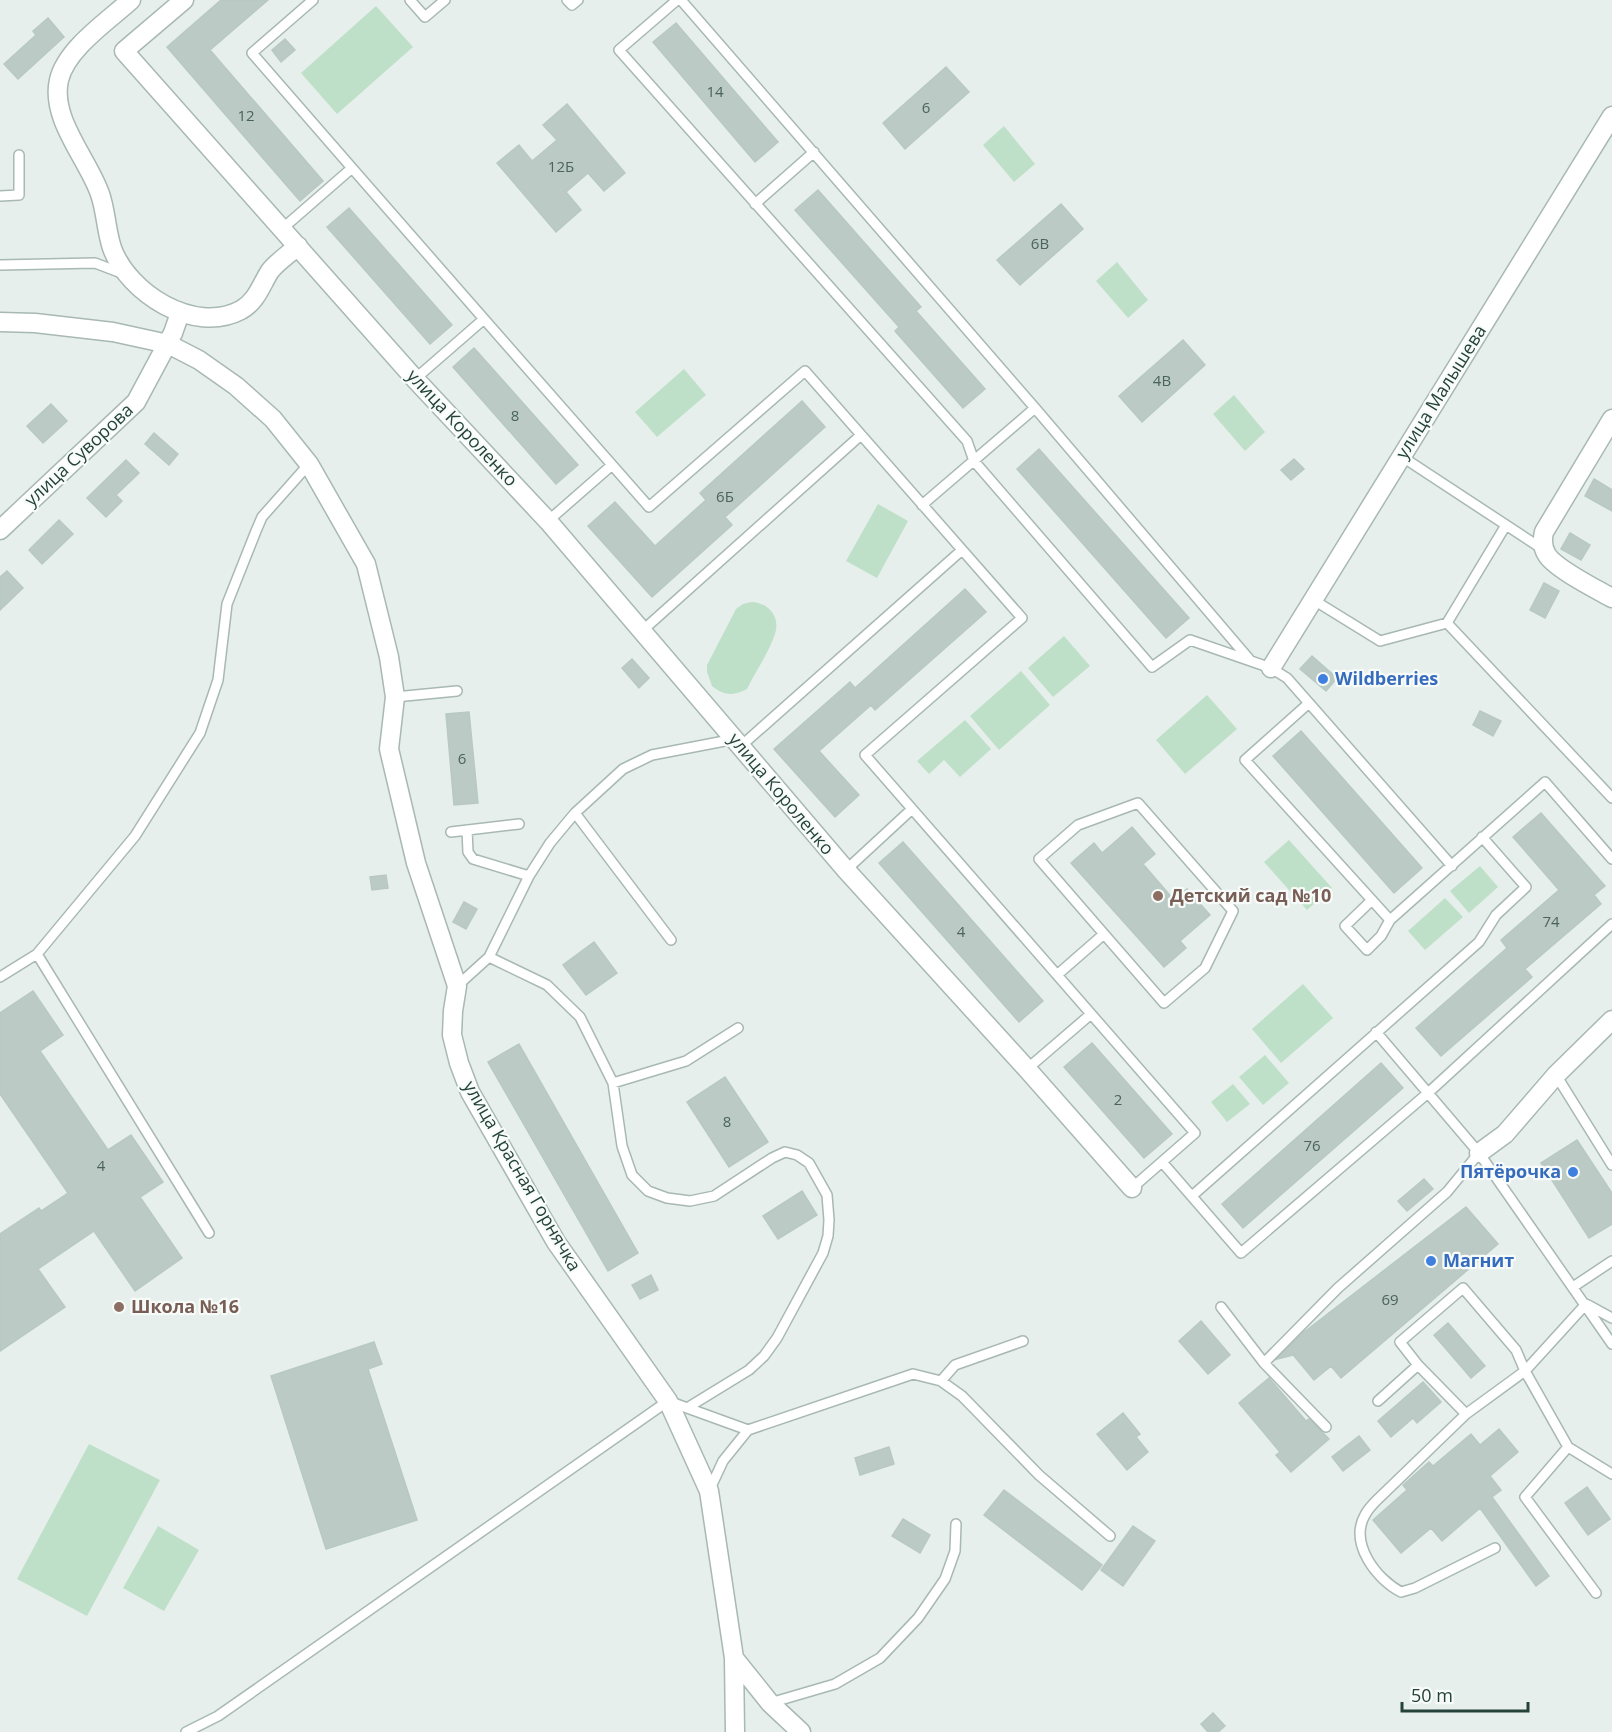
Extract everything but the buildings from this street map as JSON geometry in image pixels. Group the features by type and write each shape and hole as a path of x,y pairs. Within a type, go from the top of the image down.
{"street":[{"path":"131,0 71,54 59,80 58,109 100,194 112,248 126,275 152,297 180,313 199,319 222,317 242,310 260,292 271,270 297,246"},
{"name":"улица Короленко","path":"184,0 124,51 415,379 548,521 846,870 1132,1188"},
{"name":"улица Малышева","path":"1271,668 1612,116"},
{"name":"улица Суворова","path":"0,530 136,402 168,344 180,313"},
{"name":"улица Красная Горнячка","path":"0,322 35,323 113,332 168,344 199,360 237,386 273,419 309,464 366,564 389,657 394,697 389,749 416,863 457,986 452,1035 459,1063 470,1092 556,1242 668,1401 709,1491 734,1658 735,1732"},
{"path":"1612,420 1544,532 1542,540 1548,558 1559,567 1612,598"},
{"path":"1479,1153 1505,1134 1556,1076 1612,1020"},
{"path":"734,1658 770,1703 801,1732"}],"lane":[{"path":"313,0 252,53 649,507 806,371 1022,618 865,755 1195,1133 1132,1188"},
{"path":"411,0 425,17 445,0"},
{"path":"567,0 572,5 578,0"},
{"path":"1250,661 814,152 679,0 619,50 967,441 974,461 1152,667 1190,640 1250,661 1271,668 1287,678 1452,866"},
{"path":"755,204 814,152"},
{"path":"0,196 19,195 19,155"},
{"path":"282,229 352,168"},
{"path":"0,265 95,263 126,275"},
{"path":"415,379 484,319"},
{"path":"922,505 1035,408"},
{"path":"642,631 861,435"},
{"path":"1401,456 1544,550"},
{"path":"0,977 38,954 135,836 200,733 218,680 227,604 256,531 262,517 309,464"},
{"path":"548,521 612,465"},
{"path":"1312,599 1380,641 1447,623 1506,525"},
{"path":"457,986 489,957 529,876 550,843 575,813 623,769 652,755 738,743 962,550"},
{"path":"1447,623 1612,798"},
{"path":"394,697 457,692"},
{"path":"1309,703 1245,760 1390,920"},
{"path":"1372,900 1345,926 1367,950 1381,936 1390,920 1545,782 1612,859"},
{"path":"1138,803 1233,911 1205,968 1164,1003 1104,934 1039,859 1078,825 1138,803"},
{"name":"улица Короленко","path":"846,870 912,809"},
{"path":"575,813 671,940"},
{"path":"451,832 519,824"},
{"path":"466,830 468,852 473,859 529,876"},
{"path":"1192,1196 1479,942 1496,915 1526,887 1482,837"},
{"path":"1162,1161 1241,1253 1428,1093 1612,924"},
{"path":"1057,975 1104,934"},
{"path":"38,954 209,1233"},
{"path":"489,957 547,985 580,1017 613,1083 622,1146 632,1175 648,1191 667,1198 690,1201 714,1196 785,1152 797,1155 809,1163 827,1195 829,1228 823,1253 777,1338 764,1356 749,1370 687,1408"},
{"path":"1027,1069 1091,1014"},
{"path":"613,1083 686,1061 738,1028"},
{"path":"1376,1032 1479,1153 1612,1344"},
{"path":"1556,1076 1612,1165"},
{"path":"1264,1363 1338,1288 1447,1192 1479,1153"},
{"path":"1573,1287 1612,1261"},
{"path":"1466,1414 1418,1365 1400,1342 1463,1288 1516,1350 1525,1371 1568,1447 1612,1474"},
{"path":"1586,1304 1612,1318"},
{"path":"1495,1548 1415,1588 1401,1592 1387,1585 1368,1563 1361,1534 1364,1516 1377,1500 1466,1414 1525,1371 1586,1304"},
{"path":"1221,1307 1264,1363 1326,1427"},
{"path":"941,1381 955,1365 1023,1341"},
{"path":"1378,1401 1418,1365"},
{"path":"709,1491 723,1461 748,1430 913,1374 941,1381 962,1396 1039,1474 1110,1536"},
{"path":"186,1732 218,1716 668,1401 748,1430"},
{"path":"1568,1447 1525,1497 1596,1593"},
{"path":"770,1703 835,1684 880,1658 918,1617 945,1579 955,1551 956,1524"}],"green space":[{"path":"376,6 413,47 337,114 301,73"},
{"path":"1004,126 1035,164 1014,182 983,145"},
{"path":"1117,262 1148,300 1128,318 1096,281"},
{"path":"684,369 706,395 657,437 635,412"},
{"path":"1234,395 1265,432 1245,451 1213,414"},
{"path":"878,504 908,521 877,578 846,561"},
{"path":"751,602 762,604 771,611 776,621 775,634 747,689 733,694 725,693 712,686 707,665 736,609"},
{"path":"1064,636 1090,666 1053,697 1028,668"},
{"path":"1021,671 1050,705 999,750 970,716"},
{"path":"1207,695 1237,729 1185,774 1156,740"},
{"path":"965,720 991,749 960,777 944,760 929,774 917,761"},
{"path":"1289,840 1332,888 1307,910 1264,862"},
{"path":"1480,866 1498,887 1469,913 1450,891"},
{"path":"1445,898 1463,917 1425,950 1408,931"},
{"path":"1303,984 1333,1018 1281,1063 1252,1029"},
{"path":"1265,1055 1289,1083 1263,1105 1239,1077"},
{"path":"1233,1084 1250,1104 1227,1122 1211,1102"},
{"path":"89,1444 160,1480 87,1616 17,1579"},
{"path":"158,1526 199,1550 164,1611 123,1588"}],"place":[{"name":"Wildberries","path":"1323,679"},
{"name":"Детский сад №10","path":"1158,896"},
{"name":"Пятёрочка","path":"1573,1172"},
{"name":"Магнит","path":"1431,1261"},
{"name":"Школа №16","path":"119,1307"}]}
